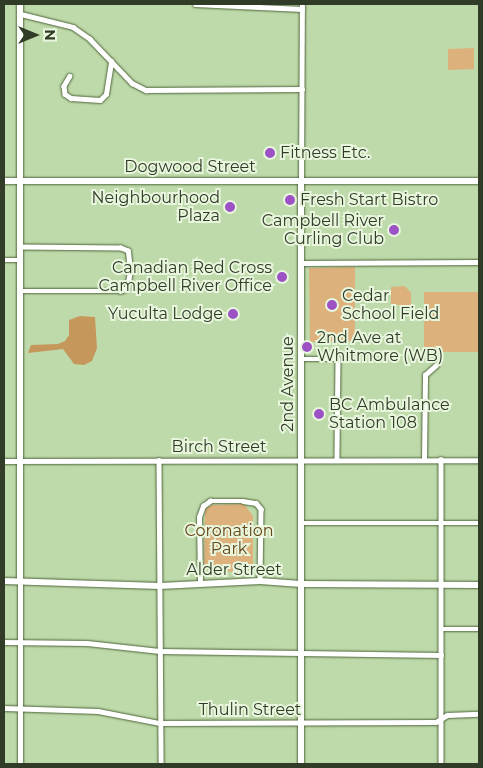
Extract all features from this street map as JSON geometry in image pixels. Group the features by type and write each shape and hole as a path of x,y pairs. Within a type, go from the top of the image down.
{"street":[{"path":"20,4 20,764"},
{"path":"195,4 302,6"},
{"name":"2nd Avenue","path":"301,764 302,6"},
{"path":"20,14 73,27 132,83 146,90 302,89"},
{"path":"70,76 64,86 65,94 71,98 100,100 106,94 111,61"},
{"name":"Dogwood Street","path":"4,181 479,181"},
{"path":"20,247 121,248 128,251 130,271 127,288 120,291 20,291"},
{"path":"4,260 20,260"},
{"path":"302,263 479,262"},
{"path":"301,359 338,359 337,460"},
{"path":"424,460 425,375 436,365"},
{"path":"441,459 441,764"},
{"name":"Birch Street","path":"4,460 479,460"},
{"path":"159,460 161,764"},
{"path":"200,582 199,517 203,506 210,501 243,501 256,504 261,508 260,580"},
{"path":"301,523 479,523"},
{"name":"Alder Street","path":"4,581 160,586 200,582 260,580 301,584 479,585"},
{"path":"441,629 479,629"},
{"path":"4,642 87,643 160,651 441,654"},
{"name":"Thulin Street","path":"4,708 98,711 160,723 436,722 447,714 479,714"}],"green space":[{"path":"474,48 474,69 448,70 448,49"},
{"name":"Cedar School Field","path":"355,267 355,341 310,342 309,268"},
{"path":"405,286 411,293 411,305 391,305 391,287"},
{"path":"424,292 479,292 479,352 424,352"},
{"name":"Coronation Park","path":"244,504 253,516 253,567 245,572 208,571 204,564 205,509 212,505"}],"shaded area":[{"path":"80,316 95,317 97,348 92,361 84,365 74,364 63,349 28,353 31,345 58,344 65,341 69,335 69,320"}],"place":[{"name":"Fitness Etc.","path":"270,153"},
{"name":"Fresh Start Bistro","path":"290,200"},
{"name":"Neighbourhood Plaza","path":"230,207"},
{"name":"Campbell River Curling Club","path":"394,230"},
{"name":"Canadian Red Cross Campbell River Office","path":"282,277"},
{"name":"Cedar School Field","path":"332,305"},
{"name":"Yuculta Lodge","path":"233,314"},
{"name":"2nd Ave at Whitmore (WB)","path":"307,347"},
{"name":"BC Ambulance Station 108","path":"319,414"}]}
